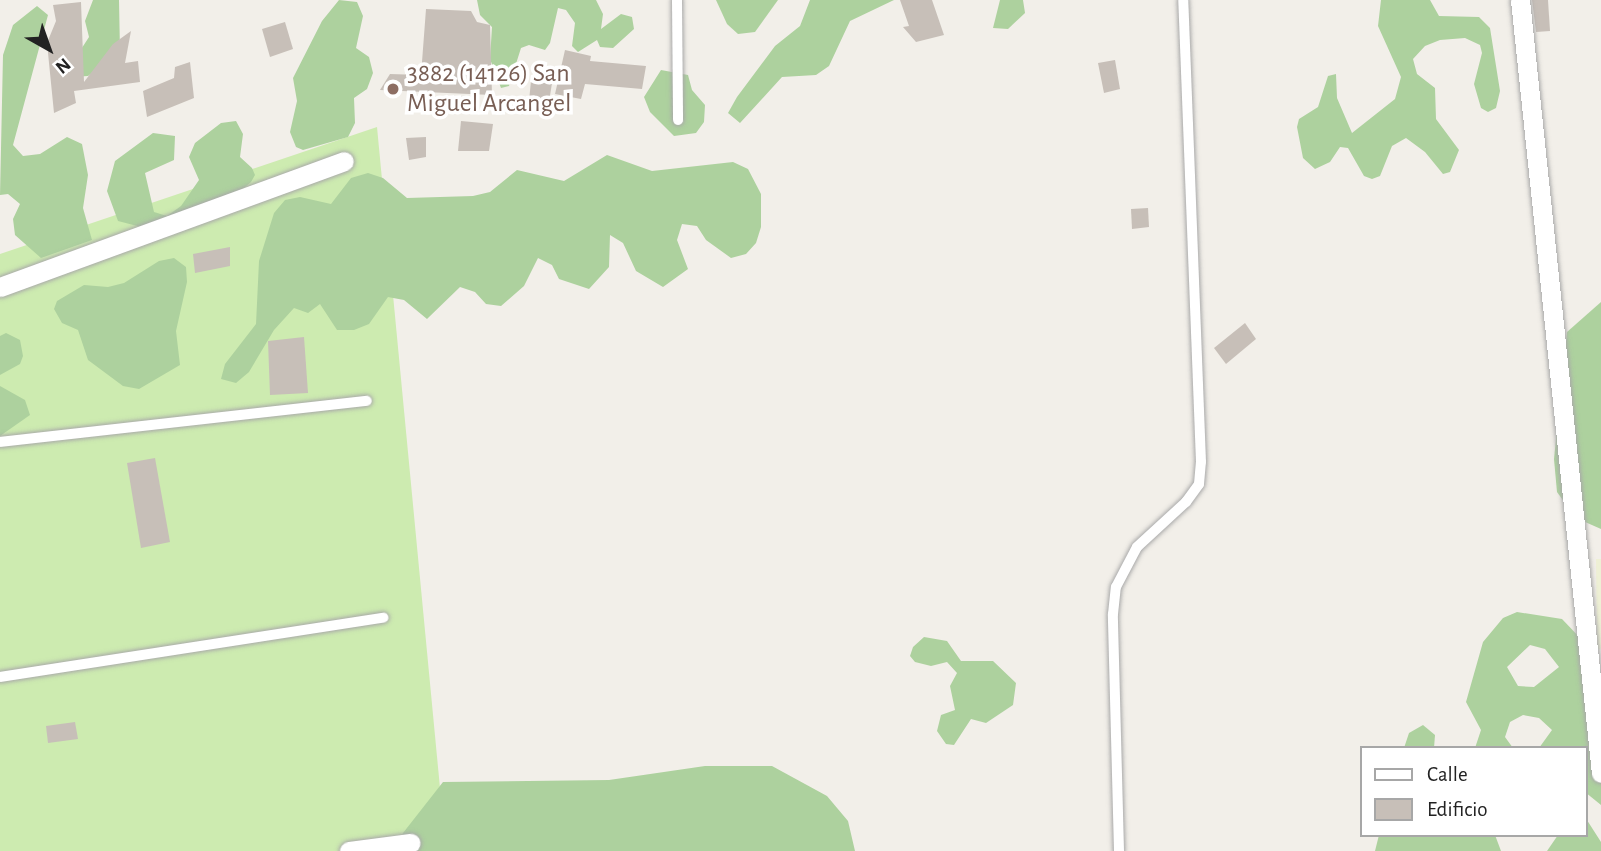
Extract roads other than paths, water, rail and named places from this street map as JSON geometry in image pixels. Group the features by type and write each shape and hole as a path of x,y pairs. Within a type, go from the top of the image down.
{"street":[{"path":"1520,0 1601,773"},
{"path":"0,287 344,161"},
{"path":"349,851 410,843"}],"lane":[{"path":"677,0 678,120"},
{"path":"1119,851 1116,587 1137,547 1186,502 1199,484 1201,462 1183,0"},
{"path":"0,442 368,401"},
{"path":"0,677 383,618"}],"place":[{"name":"3882 (14126) San Miguel Arcangel","path":"393,89"}]}
